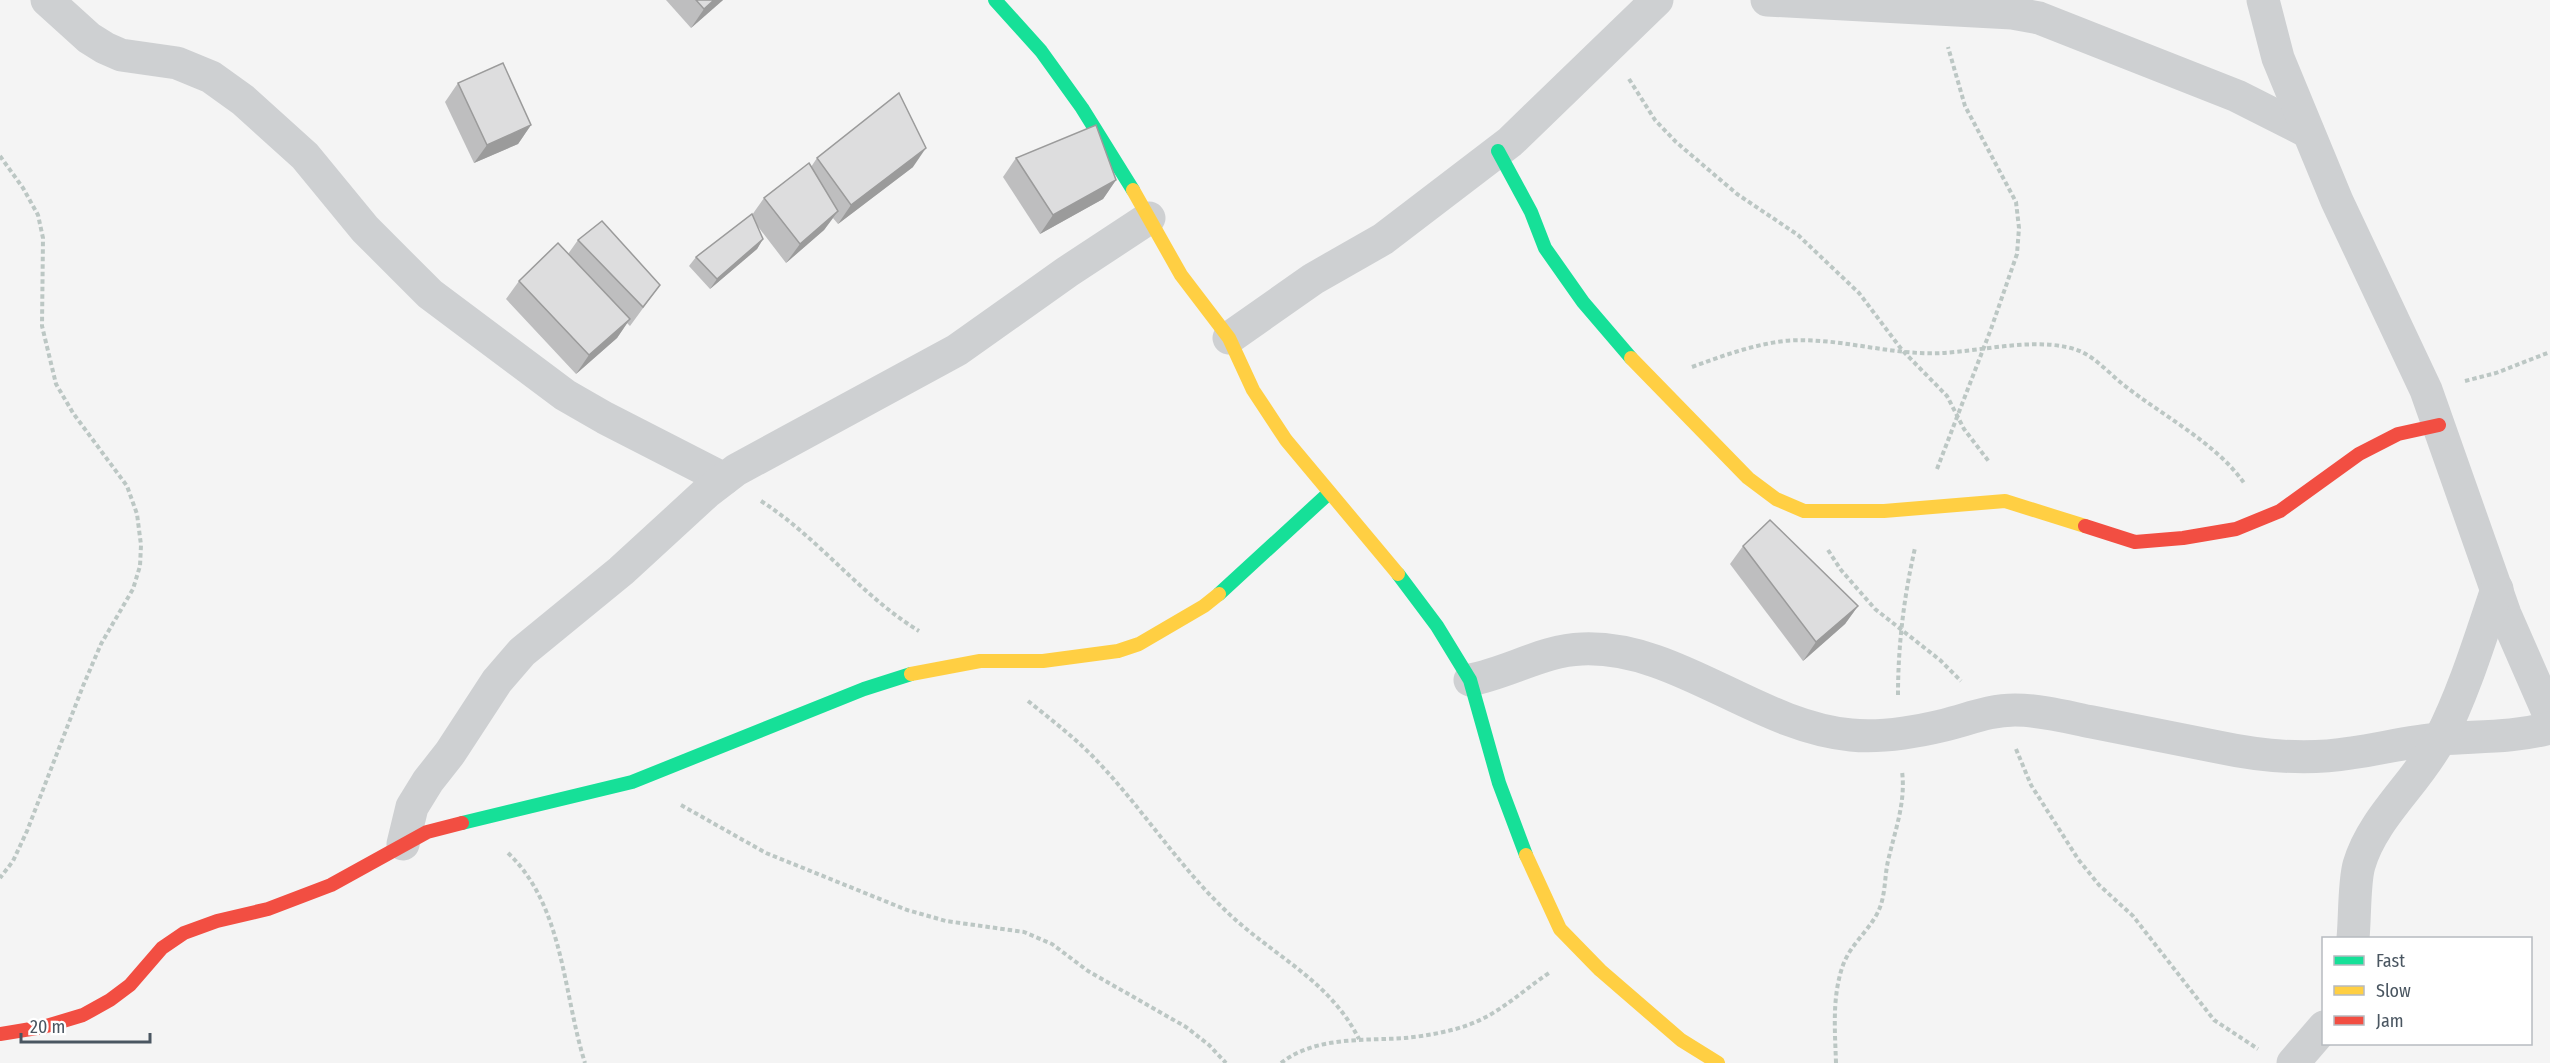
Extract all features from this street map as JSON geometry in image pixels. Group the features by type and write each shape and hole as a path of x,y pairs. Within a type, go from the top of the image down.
{"street":[{"path":"47,0 89,38 105,48 121,55 177,63 219,83 250,106 305,156 365,230 440,301 565,395 604,418 724,479"},
{"path":"995,0 1041,51 1082,108 1181,275 1229,338 1259,400 1286,440 1406,585 1437,626 1470,680 1499,783 1533,874 1560,929 1593,963 1681,1040 1718,1063"},
{"path":"1229,338 1312,279 1383,239 1498,151 1658,0"},
{"path":"1767,0 2012,13 2039,18 2237,96 2308,132"},
{"path":"2262,0 2278,58 2337,201 2426,390 2505,614 2550,717"},
{"path":"1498,151 1531,212 1545,248 1582,302 1652,381 1748,478 1776,499 1804,511 1921,509 1985,501 2005,501 2135,542 2183,538 2236,529 2280,511 2359,454 2398,434 2439,425"},
{"path":"404,844 412,807 428,781 463,735 497,681 522,652 621,571 706,493 736,470 797,439 957,350 1067,272 1149,218"},
{"path":"0,1034 43,1027 83,1015 110,1000 130,985 162,948 184,933 298,899 355,874 427,832 632,782 902,676 980,661 1043,661 1118,651 1139,644 1204,606 1227,588 1329,493"},
{"path":"2353,937 2358,868 2366,847 2440,739 2497,589"},
{"path":"1470,680 1500,674 1571,650 1609,650 1630,652 1654,660 1757,708 1804,725 1850,735 1943,726 1991,711 2018,710 2057,715 2220,748 2266,754 2349,754 2440,739 2499,738 2550,728"},
{"path":"2294,1063 2322,1029"}],"path":[{"path":"1836,1063 1834,1001 1837,984 1848,952 1876,915 1885,892 1887,863 1899,820 1904,787 1898,732 1898,665 1901,629 1921,509 1991,329 2017,254 2016,202 1965,106 1948,50 1945,11"},
{"path":"1613,43 1618,60 1655,120 1676,142 1737,194 1798,235 1826,260 1859,293 1902,350 1947,396 1956,415"},
{"path":"0,156 23,188 38,215 43,238 42,326 56,384 127,486 137,514 141,545 140,566 133,589 101,644 27,831 13,861 0,878"},
{"path":"1652,381 1740,350 1785,341 1940,353 2019,345 2055,346 2081,352 2217,453 2243,481 2263,518"},
{"path":"2426,390 2496,374 2550,352"},
{"path":"724,479 764,503 794,525 880,605 902,621 947,647 980,661 1064,731 1100,764 1212,897 1242,926 1316,982 1338,1006 1359,1039"},
{"path":"1804,511 1841,570 1875,609 1940,660 2005,727 2031,785 2078,859 2099,885 2133,916 2214,1020 2262,1052"},
{"path":"632,782 692,810 766,853 907,910 946,921 1024,932 1052,944 1088,971 1186,1027 1209,1045 1226,1063"},
{"path":"470,821 519,863 543,902 562,964 585,1063"},
{"path":"1281,1063 1292,1054 1319,1045 1359,1039 1406,1038 1467,1025 1495,1012 1553,970 1564,966 1593,963"}],"building":[{"path":"696,0 714,0 704,9"},
{"path":"503,63 531,125 487,145 458,83"},
{"path":"899,93 926,148 851,205 817,158"},
{"path":"1096,125 1116,180 1053,215 1016,158"},
{"path":"809,163 838,211 800,244 764,198"},
{"path":"752,214 763,239 717,279 696,257"},
{"path":"602,221 660,285 643,307 578,240"},
{"path":"558,243 630,319 589,355 519,281"},
{"path":"1770,520 1858,606 1816,642 1743,546"}],"traffic: fast":[{"path":"995,0 1041,51 1082,108 1133,190"},
{"path":"1498,151 1531,212 1545,248 1583,302 1631,358"},
{"path":"1219,594 1329,493"},
{"path":"1398,574 1437,626 1470,680 1499,783 1526,855"},
{"path":"462,823 632,782 864,689 911,674"}],"traffic: slow":[{"path":"1133,190 1181,275 1229,338 1253,390 1286,440 1398,574"},
{"path":"1631,358 1748,478 1776,499 1804,511 1884,511 2005,501 2085,526"},
{"path":"911,674 980,661 1043,661 1118,651 1139,644 1204,606 1219,594"},
{"path":"1526,855 1560,929 1600,970 1681,1040 1718,1063"}],"traffic: jam":[{"path":"2085,526 2135,542 2183,538 2236,529 2280,511 2359,454 2398,434 2439,425"},
{"path":"0,1034 43,1027 83,1015 110,1000 130,985 162,948 184,933 217,921 268,909 331,885 427,832 462,823"}]}
